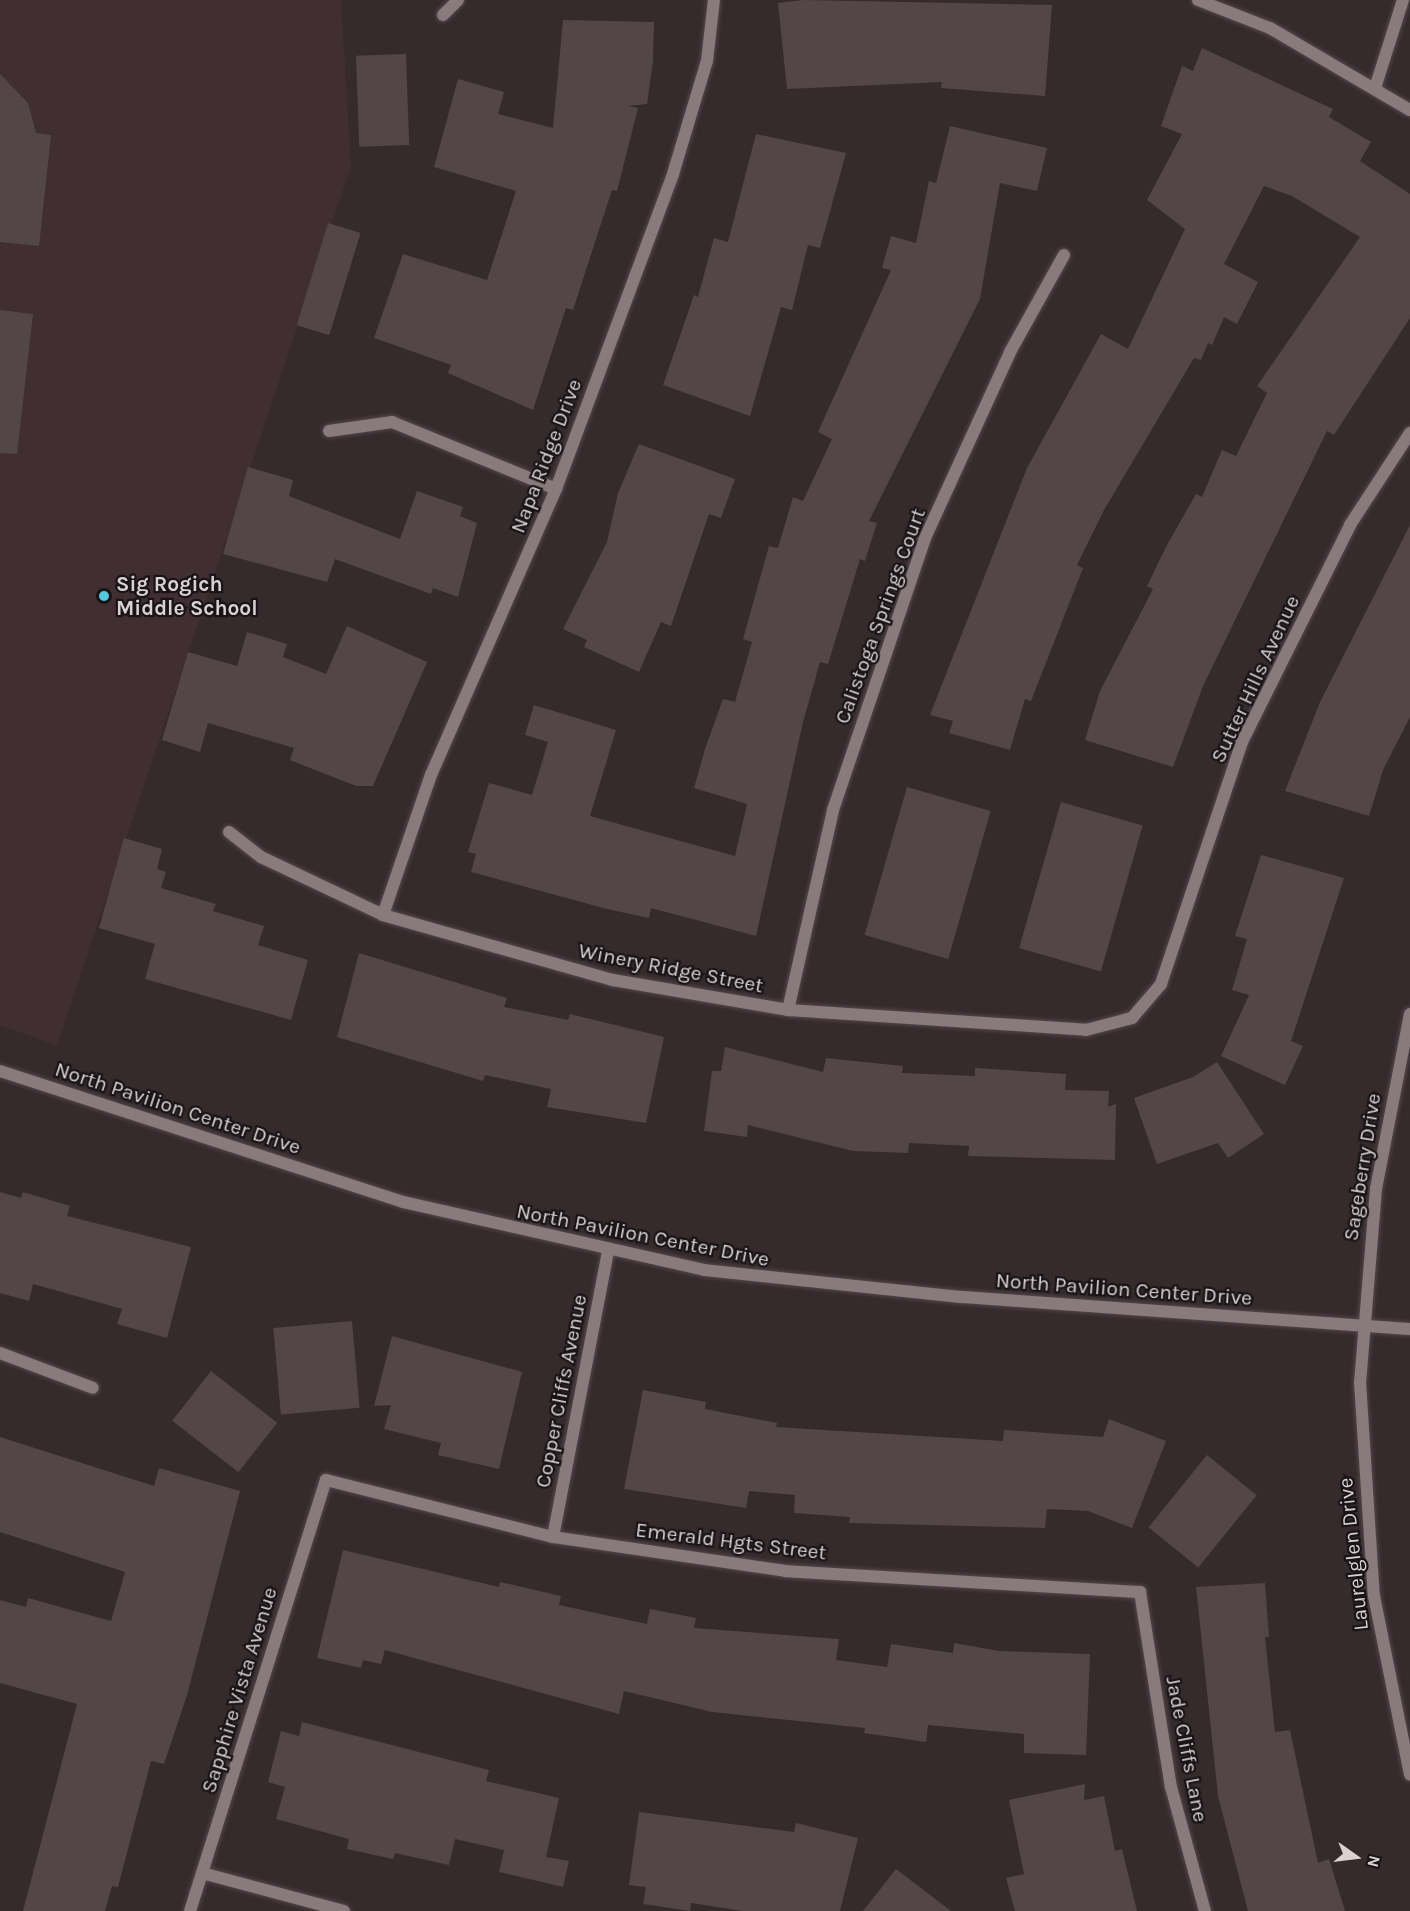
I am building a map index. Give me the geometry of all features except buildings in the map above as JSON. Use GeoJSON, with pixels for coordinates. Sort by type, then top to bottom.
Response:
{"type":"FeatureCollection","features":[{"type":"Feature","properties":{"kind":"street"},"geometry":{"type":"LineString","coordinates":[[443,15],[458,0]]}},
{"type":"Feature","properties":{"kind":"street","name":"Napa Ridge Drive"},"geometry":{"type":"LineString","coordinates":[[383,915],[431,775],[556,489],[676,163],[707,61],[714,0]]}},
{"type":"Feature","properties":{"kind":"street"},"geometry":{"type":"LineString","coordinates":[[1198,0],[1270,28],[1376,85],[1410,110]]}},
{"type":"Feature","properties":{"kind":"street"},"geometry":{"type":"LineString","coordinates":[[1376,85],[1403,0]]}},
{"type":"Feature","properties":{"kind":"street","name":"Calistoga Springs Court"},"geometry":{"type":"LineString","coordinates":[[788,1010],[833,810],[925,538],[1010,352],[1064,255]]}},
{"type":"Feature","properties":{"kind":"street"},"geometry":{"type":"LineString","coordinates":[[329,431],[392,422],[556,489]]}},
{"type":"Feature","properties":{"kind":"street","name":"Sutter Hills Avenue"},"geometry":{"type":"LineString","coordinates":[[1132,1018],[1161,984],[1242,742],[1350,525],[1410,433]]}},
{"type":"Feature","properties":{"kind":"street","name":"Winery Ridge Street"},"geometry":{"type":"LineString","coordinates":[[228,832],[261,857],[383,915],[613,980],[788,1010],[1086,1030],[1132,1018]]}},
{"type":"Feature","properties":{"kind":"street","name":"Sageberry Drive"},"geometry":{"type":"LineString","coordinates":[[1363,1327],[1376,1189],[1410,1014]]}},
{"type":"Feature","properties":{"kind":"street","name":"North Pavilion Center Drive"},"geometry":{"type":"LineString","coordinates":[[0,1071],[403,1202],[608,1252],[792,1281],[1410,1329]]}},
{"type":"Feature","properties":{"kind":"street","name":"Copper Cliffs Avenue"},"geometry":{"type":"LineString","coordinates":[[553,1537],[608,1252]]}},
{"type":"Feature","properties":{"kind":"street","name":"Laurelglen Drive"},"geometry":{"type":"LineString","coordinates":[[1363,1327],[1361,1437],[1374,1596],[1410,1774]]}},
{"type":"Feature","properties":{"kind":"street"},"geometry":{"type":"LineString","coordinates":[[0,1353],[93,1388]]}},
{"type":"Feature","properties":{"kind":"street","name":"Emerald Hgts Street"},"geometry":{"type":"LineString","coordinates":[[326,1480],[553,1537],[785,1571],[1140,1592]]}},
{"type":"Feature","properties":{"kind":"street","name":"Sapphire Vista Avenue"},"geometry":{"type":"LineString","coordinates":[[190,1911],[326,1480]]}},
{"type":"Feature","properties":{"kind":"street","name":"Jade Cliffs Lane"},"geometry":{"type":"LineString","coordinates":[[1140,1592],[1171,1787],[1204,1911]]}},
{"type":"Feature","properties":{"kind":"street"},"geometry":{"type":"LineString","coordinates":[[202,1873],[344,1911]]}},
{"type":"Feature","properties":{"kind":"shaded area","name":"Sig Rogich Middle School"},"geometry":{"type":"Polygon","coordinates":[[[0,0],[341,0],[351,166],[57,1046],[0,1025],[0,0]]]}},
{"type":"Feature","properties":{"kind":"place","name":"Sig Rogich Middle School"},"geometry":{"type":"Point","coordinates":[104,596]}}]}
